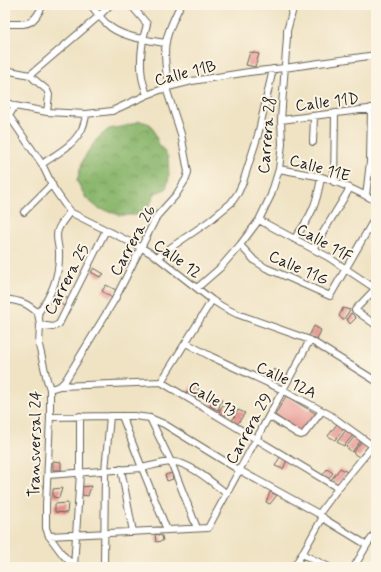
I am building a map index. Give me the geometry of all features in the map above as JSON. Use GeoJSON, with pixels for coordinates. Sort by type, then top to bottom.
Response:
{"type":"FeatureCollection","features":[{"type":"Feature","properties":{"kind":"street"},"geometry":{"type":"LineString","coordinates":[[5,24],[30,23],[38,15],[43,5]]}},
{"type":"Feature","properties":{"kind":"street"},"geometry":{"type":"LineString","coordinates":[[91,5],[107,26],[118,32],[142,40],[165,43]]}},
{"type":"Feature","properties":{"kind":"street"},"geometry":{"type":"LineString","coordinates":[[30,75],[110,5]]}},
{"type":"Feature","properties":{"kind":"street"},"geometry":{"type":"LineString","coordinates":[[131,5],[148,24],[142,40],[140,58],[142,77],[147,95]]}},
{"type":"Feature","properties":{"kind":"street","name":"Carrera 28"},"geometry":{"type":"LineString","coordinates":[[197,288],[220,268],[240,245],[259,220],[271,195],[279,169],[282,144],[281,120],[284,68],[288,31],[294,5]]}},
{"type":"Feature","properties":{"kind":"street","name":"Carrera 26"},"geometry":{"type":"LineString","coordinates":[[60,386],[65,381],[115,299],[157,216],[176,195],[186,179],[188,172],[181,134],[167,88],[165,43],[179,6]]}},
{"type":"Feature","properties":{"kind":"street","name":"Calle 11B"},"geometry":{"type":"LineString","coordinates":[[5,102],[16,106],[47,112],[86,114],[112,111],[147,95],[200,79],[376,56]]}},
{"type":"Feature","properties":{"kind":"street"},"geometry":{"type":"LineString","coordinates":[[157,257],[208,222],[231,203],[238,193],[243,182],[258,134],[273,69]]}},
{"type":"Feature","properties":{"kind":"street"},"geometry":{"type":"LineString","coordinates":[[5,70],[30,75],[47,90],[49,95],[47,112]]}},
{"type":"Feature","properties":{"kind":"street"},"geometry":{"type":"LineString","coordinates":[[5,122],[16,106]]}},
{"type":"Feature","properties":{"kind":"street"},"geometry":{"type":"LineString","coordinates":[[366,196],[374,108]]}},
{"type":"Feature","properties":{"kind":"street","name":"Calle 11D"},"geometry":{"type":"LineString","coordinates":[[281,120],[374,108]]}},
{"type":"Feature","properties":{"kind":"street"},"geometry":{"type":"LineString","coordinates":[[5,110],[42,164],[52,184],[70,212],[58,229],[59,253],[57,279],[46,303],[38,313],[30,306],[18,301],[5,299]]}},
{"type":"Feature","properties":{"kind":"street"},"geometry":{"type":"LineString","coordinates":[[334,182],[335,113]]}},
{"type":"Feature","properties":{"kind":"street"},"geometry":{"type":"LineString","coordinates":[[42,164],[68,148],[78,136],[86,120],[86,114]]}},
{"type":"Feature","properties":{"kind":"street"},"geometry":{"type":"LineString","coordinates":[[313,142],[314,116]]}},
{"type":"Feature","properties":{"kind":"street","name":"Calle 11E"},"geometry":{"type":"LineString","coordinates":[[279,169],[321,177],[350,188],[376,201]]}},
{"type":"Feature","properties":{"kind":"street"},"geometry":{"type":"LineString","coordinates":[[294,239],[313,210],[321,177]]}},
{"type":"Feature","properties":{"kind":"street"},"geometry":{"type":"LineString","coordinates":[[24,212],[52,184]]}},
{"type":"Feature","properties":{"kind":"street"},"geometry":{"type":"LineString","coordinates":[[313,249],[350,188]]}},
{"type":"Feature","properties":{"kind":"street","name":"Calle 12"},"geometry":{"type":"LineString","coordinates":[[70,212],[157,257],[223,307],[237,314],[310,340],[376,381]]}},
{"type":"Feature","properties":{"kind":"street"},"geometry":{"type":"LineString","coordinates":[[346,269],[376,216]]}},
{"type":"Feature","properties":{"kind":"street","name":"Calle 11F"},"geometry":{"type":"LineString","coordinates":[[259,220],[328,257],[376,289]]}},
{"type":"Feature","properties":{"kind":"street","name":"Carrera 25"},"geometry":{"type":"LineString","coordinates":[[40,325],[53,327],[59,324],[106,230]]}},
{"type":"Feature","properties":{"kind":"street","name":"Calle 11G"},"geometry":{"type":"LineString","coordinates":[[240,245],[255,261],[266,268],[330,296],[346,269]]}},
{"type":"Feature","properties":{"kind":"street"},"geometry":{"type":"LineString","coordinates":[[376,289],[355,310],[376,325]]}},
{"type":"Feature","properties":{"kind":"street"},"geometry":{"type":"LineString","coordinates":[[50,389],[60,386],[161,382],[212,300]]}},
{"type":"Feature","properties":{"kind":"street","name":"Transversal 24"},"geometry":{"type":"LineString","coordinates":[[38,313],[40,325],[40,345],[50,389],[46,528],[49,536],[74,567]]}},
{"type":"Feature","properties":{"kind":"street","name":"Carrera 29"},"geometry":{"type":"LineString","coordinates":[[197,528],[208,528],[310,340]]}},
{"type":"Feature","properties":{"kind":"street","name":"Calle 12A"},"geometry":{"type":"LineString","coordinates":[[186,343],[212,357],[283,390],[330,415],[375,444]]}},
{"type":"Feature","properties":{"kind":"street","name":"Calle 13"},"geometry":{"type":"LineString","coordinates":[[161,382],[338,488]]}},
{"type":"Feature","properties":{"kind":"street"},"geometry":{"type":"LineString","coordinates":[[269,416],[301,435],[304,434],[322,411]]}},
{"type":"Feature","properties":{"kind":"street"},"geometry":{"type":"LineString","coordinates":[[74,567],[80,473],[80,416]]}},
{"type":"Feature","properties":{"kind":"street"},"geometry":{"type":"LineString","coordinates":[[104,567],[105,471],[110,416]]}},
{"type":"Feature","properties":{"kind":"street"},"geometry":{"type":"LineString","coordinates":[[50,417],[122,416],[150,418],[164,424],[239,470],[321,516],[367,544]]}},
{"type":"Feature","properties":{"kind":"street"},"geometry":{"type":"LineString","coordinates":[[122,416],[167,530]]}},
{"type":"Feature","properties":{"kind":"street"},"geometry":{"type":"LineString","coordinates":[[49,536],[197,528],[171,462],[150,418]]}},
{"type":"Feature","properties":{"kind":"street"},"geometry":{"type":"LineString","coordinates":[[294,567],[321,516],[338,488],[375,444]]}},
{"type":"Feature","properties":{"kind":"street"},"geometry":{"type":"LineString","coordinates":[[48,475],[142,468],[174,462],[199,473],[227,494]]}},
{"type":"Feature","properties":{"kind":"street"},"geometry":{"type":"LineString","coordinates":[[121,469],[133,532]]}},
{"type":"Feature","properties":{"kind":"street"},"geometry":{"type":"LineString","coordinates":[[354,567],[367,544],[376,532]]}},
{"type":"Feature","properties":{"kind":"street"},"geometry":{"type":"LineString","coordinates":[[302,554],[329,567]]}},
{"type":"Feature","properties":{"kind":"green space"},"geometry":{"type":"Polygon","coordinates":[[[140,121],[150,124],[158,143],[168,157],[169,177],[166,189],[155,193],[149,207],[139,215],[119,215],[98,208],[86,198],[77,181],[82,163],[97,139],[109,129],[126,126],[140,121]]]}},
{"type":"Feature","properties":{"kind":"building"},"geometry":{"type":"Polygon","coordinates":[[[250,52],[259,54],[255,67],[246,65],[250,52]]]}},
{"type":"Feature","properties":{"kind":"building"},"geometry":{"type":"Polygon","coordinates":[[[94,268],[104,274],[100,277],[91,272],[94,268]]]}},
{"type":"Feature","properties":{"kind":"building"},"geometry":{"type":"Polygon","coordinates":[[[106,285],[116,290],[112,298],[102,291],[106,285]]]}},
{"type":"Feature","properties":{"kind":"building"},"geometry":{"type":"Polygon","coordinates":[[[57,293],[69,299],[64,306],[52,298],[57,293]]]}},
{"type":"Feature","properties":{"kind":"building"},"geometry":{"type":"Polygon","coordinates":[[[343,308],[350,310],[343,320],[339,316],[343,308]]]}},
{"type":"Feature","properties":{"kind":"building"},"geometry":{"type":"Polygon","coordinates":[[[351,313],[356,318],[350,324],[347,319],[351,313]]]}},
{"type":"Feature","properties":{"kind":"building"},"geometry":{"type":"Polygon","coordinates":[[[314,326],[321,330],[317,340],[309,336],[314,326]]]}},
{"type":"Feature","properties":{"kind":"building"},"geometry":{"type":"Polygon","coordinates":[[[274,369],[281,372],[277,382],[269,378],[274,369]]]}},
{"type":"Feature","properties":{"kind":"building"},"geometry":{"type":"Polygon","coordinates":[[[192,385],[199,388],[195,398],[186,394],[192,385]]]}},
{"type":"Feature","properties":{"kind":"building"},"geometry":{"type":"Polygon","coordinates":[[[286,396],[318,415],[302,434],[275,415],[286,396]]]}},
{"type":"Feature","properties":{"kind":"building"},"geometry":{"type":"Polygon","coordinates":[[[215,397],[222,400],[218,410],[210,406],[215,397]]]}},
{"type":"Feature","properties":{"kind":"building"},"geometry":{"type":"Polygon","coordinates":[[[223,405],[229,408],[225,418],[217,414],[223,405]]]}},
{"type":"Feature","properties":{"kind":"building"},"geometry":{"type":"Polygon","coordinates":[[[238,410],[245,413],[236,426],[231,423],[238,410]]]}},
{"type":"Feature","properties":{"kind":"building"},"geometry":{"type":"Polygon","coordinates":[[[337,424],[345,427],[335,440],[328,436],[337,424]]]}},
{"type":"Feature","properties":{"kind":"building"},"geometry":{"type":"Polygon","coordinates":[[[346,430],[354,434],[344,446],[337,442],[346,430]]]}},
{"type":"Feature","properties":{"kind":"building"},"geometry":{"type":"Polygon","coordinates":[[[355,436],[362,439],[352,452],[346,447],[355,436]]]}},
{"type":"Feature","properties":{"kind":"building"},"geometry":{"type":"Polygon","coordinates":[[[362,441],[369,445],[359,457],[353,453],[362,441]]]}},
{"type":"Feature","properties":{"kind":"building"},"geometry":{"type":"Polygon","coordinates":[[[280,457],[287,460],[283,469],[275,466],[280,457]]]}},
{"type":"Feature","properties":{"kind":"building"},"geometry":{"type":"Polygon","coordinates":[[[53,461],[61,462],[61,470],[53,470],[53,461]]]}},
{"type":"Feature","properties":{"kind":"building"},"geometry":{"type":"Polygon","coordinates":[[[340,468],[347,472],[337,484],[331,480],[340,468]]]}},
{"type":"Feature","properties":{"kind":"building"},"geometry":{"type":"Polygon","coordinates":[[[327,469],[333,473],[327,480],[322,476],[327,469]]]}},
{"type":"Feature","properties":{"kind":"building"},"geometry":{"type":"Polygon","coordinates":[[[172,473],[173,479],[167,481],[165,475],[172,473]]]}},
{"type":"Feature","properties":{"kind":"building"},"geometry":{"type":"Polygon","coordinates":[[[91,486],[88,496],[82,495],[81,487],[91,486]]]}},
{"type":"Feature","properties":{"kind":"building"},"geometry":{"type":"Polygon","coordinates":[[[62,488],[59,498],[53,497],[53,489],[62,488]]]}},
{"type":"Feature","properties":{"kind":"building"},"geometry":{"type":"Polygon","coordinates":[[[270,492],[277,495],[270,504],[266,502],[270,492]]]}},
{"type":"Feature","properties":{"kind":"building"},"geometry":{"type":"Polygon","coordinates":[[[68,503],[67,513],[55,512],[55,504],[68,503]]]}},
{"type":"Feature","properties":{"kind":"building"},"geometry":{"type":"Polygon","coordinates":[[[155,534],[162,536],[163,541],[156,542],[155,534]]]}}]}
